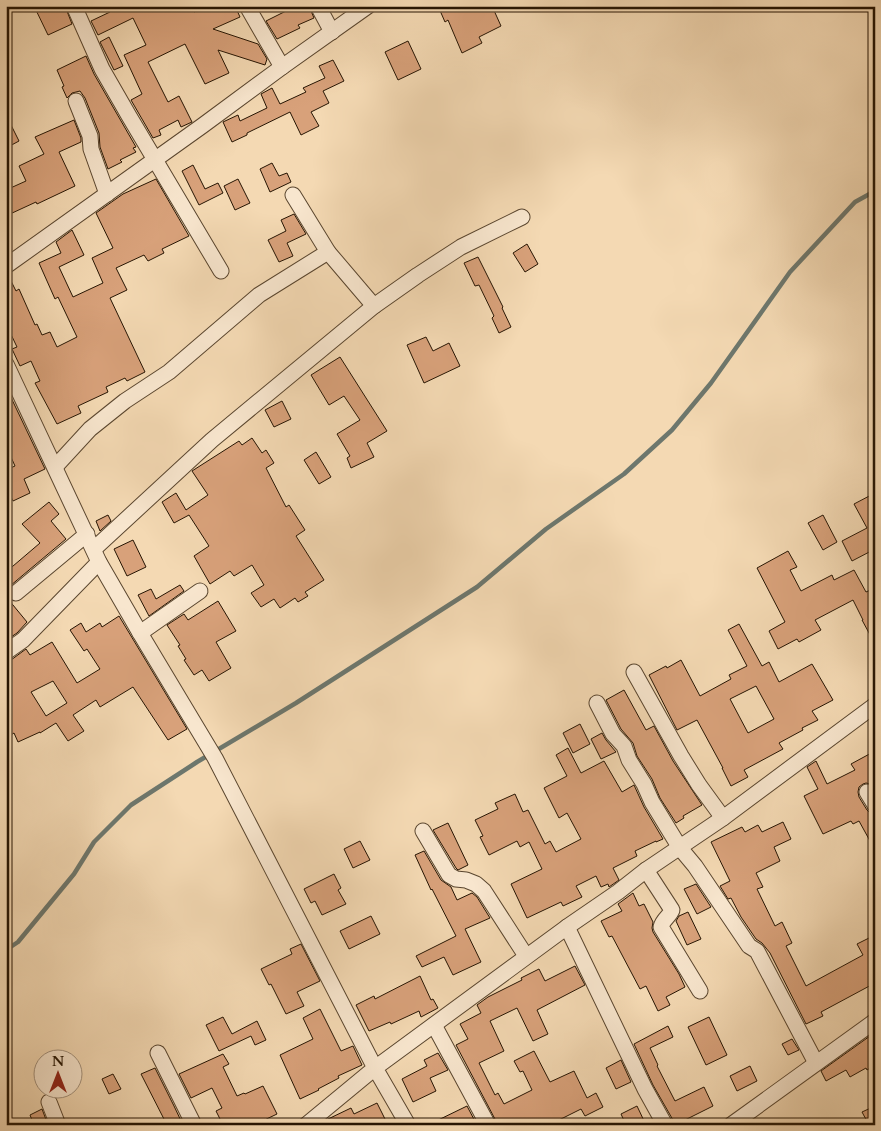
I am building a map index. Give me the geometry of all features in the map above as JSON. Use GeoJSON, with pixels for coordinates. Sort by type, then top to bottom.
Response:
{"type":"FeatureCollection","features":[{"type":"Feature","properties":{"kind":"street"},"geometry":{"type":"LineString","coordinates":[[74,6],[102,69],[221,271]]}},
{"type":"Feature","properties":{"kind":"street"},"geometry":{"type":"LineString","coordinates":[[247,6],[282,67]]}},
{"type":"Feature","properties":{"kind":"street"},"geometry":{"type":"LineString","coordinates":[[318,6],[332,32]]}},
{"type":"Feature","properties":{"kind":"street"},"geometry":{"type":"LineString","coordinates":[[6,266],[368,6]]}},
{"type":"Feature","properties":{"kind":"street"},"geometry":{"type":"LineString","coordinates":[[76,100],[90,136],[91,149],[107,194]]}},
{"type":"Feature","properties":{"kind":"street"},"geometry":{"type":"LineString","coordinates":[[292,195],[328,252],[374,306]]}},
{"type":"Feature","properties":{"kind":"street"},"geometry":{"type":"LineString","coordinates":[[6,652],[23,640],[97,555],[212,440],[374,306],[461,247],[522,217]]}},
{"type":"Feature","properties":{"kind":"street"},"geometry":{"type":"LineString","coordinates":[[55,467],[90,429],[125,401],[168,372],[259,295],[328,252]]}},
{"type":"Feature","properties":{"kind":"street"},"geometry":{"type":"LineString","coordinates":[[6,364],[97,555],[140,633],[215,758],[375,1068],[408,1125]]}},
{"type":"Feature","properties":{"kind":"street"},"geometry":{"type":"LineString","coordinates":[[16,593],[87,534]]}},
{"type":"Feature","properties":{"kind":"street"},"geometry":{"type":"LineString","coordinates":[[140,633],[200,591]]}},
{"type":"Feature","properties":{"kind":"street"},"geometry":{"type":"LineString","coordinates":[[634,672],[681,756],[723,818]]}},
{"type":"Feature","properties":{"kind":"street"},"geometry":{"type":"LineString","coordinates":[[597,703],[614,734],[624,746],[629,760],[644,784],[652,802],[680,848],[748,946],[757,951],[816,1063]]}},
{"type":"Feature","properties":{"kind":"street"},"geometry":{"type":"LineString","coordinates":[[306,1125],[375,1068],[526,956],[618,892],[646,870],[723,818],[875,705]]}},
{"type":"Feature","properties":{"kind":"street"},"geometry":{"type":"LineString","coordinates":[[867,792],[875,805]]}},
{"type":"Feature","properties":{"kind":"street"},"geometry":{"type":"LineString","coordinates":[[423,831],[449,875],[456,879],[476,884],[484,891],[526,956]]}},
{"type":"Feature","properties":{"kind":"street"},"geometry":{"type":"LineString","coordinates":[[646,870],[672,910],[663,920],[662,926],[700,991]]}},
{"type":"Feature","properties":{"kind":"street"},"geometry":{"type":"LineString","coordinates":[[567,927],[645,1090],[665,1125]]}},
{"type":"Feature","properties":{"kind":"street"},"geometry":{"type":"LineString","coordinates":[[731,1125],[875,1021]]}},
{"type":"Feature","properties":{"kind":"street"},"geometry":{"type":"LineString","coordinates":[[434,1025],[488,1125]]}},
{"type":"Feature","properties":{"kind":"street"},"geometry":{"type":"LineString","coordinates":[[158,1053],[194,1125]]}},
{"type":"Feature","properties":{"kind":"street"},"geometry":{"type":"LineString","coordinates":[[49,1102],[58,1125]]}},
{"type":"Feature","properties":{"kind":"building"},"geometry":{"type":"Polygon","coordinates":[[[34,6],[65,6],[72,24],[48,35],[34,6]]]}},
{"type":"Feature","properties":{"kind":"building"},"geometry":{"type":"Polygon","coordinates":[[[107,6],[191,6],[194,12],[207,6],[235,6],[240,17],[213,29],[258,44],[267,59],[265,65],[218,50],[229,73],[205,84],[185,44],[148,62],[168,102],[179,96],[192,122],[181,127],[178,120],[159,130],[161,135],[153,138],[131,100],[142,94],[124,55],[146,45],[133,18],[98,35],[91,21],[110,12],[107,6]]]}},
{"type":"Feature","properties":{"kind":"building"},"geometry":{"type":"Polygon","coordinates":[[[296,6],[309,6],[314,18],[298,25],[300,28],[277,39],[266,21],[296,6]]]}},
{"type":"Feature","properties":{"kind":"building"},"geometry":{"type":"Polygon","coordinates":[[[438,6],[492,6],[501,26],[479,37],[482,43],[462,53],[448,20],[445,22],[438,6]]]}},
{"type":"Feature","properties":{"kind":"building"},"geometry":{"type":"Polygon","coordinates":[[[109,37],[123,66],[114,70],[100,42],[109,37]]]}},
{"type":"Feature","properties":{"kind":"building"},"geometry":{"type":"Polygon","coordinates":[[[408,41],[421,69],[398,80],[385,52],[408,41]]]}},
{"type":"Feature","properties":{"kind":"building"},"geometry":{"type":"Polygon","coordinates":[[[86,56],[94,74],[136,147],[133,148],[136,152],[108,169],[100,147],[99,133],[85,98],[80,91],[72,93],[67,98],[57,70],[86,56]]]}},
{"type":"Feature","properties":{"kind":"building"},"geometry":{"type":"Polygon","coordinates":[[[333,60],[344,81],[323,91],[329,103],[311,112],[319,126],[301,135],[290,112],[232,142],[223,122],[238,115],[240,121],[267,108],[261,94],[272,88],[280,104],[306,92],[303,88],[325,78],[319,66],[333,60]]]}},
{"type":"Feature","properties":{"kind":"building"},"geometry":{"type":"Polygon","coordinates":[[[6,115],[19,141],[6,148],[6,115]]]}},
{"type":"Feature","properties":{"kind":"building"},"geometry":{"type":"Polygon","coordinates":[[[74,120],[81,142],[59,152],[75,186],[10,214],[6,207],[6,190],[26,181],[19,166],[44,154],[35,137],[74,120]]]}},
{"type":"Feature","properties":{"kind":"building"},"geometry":{"type":"Polygon","coordinates":[[[272,163],[279,176],[287,173],[291,182],[270,192],[260,169],[272,163]]]}},
{"type":"Feature","properties":{"kind":"building"},"geometry":{"type":"Polygon","coordinates":[[[193,165],[205,189],[218,183],[223,193],[199,205],[182,171],[193,165]]]}},
{"type":"Feature","properties":{"kind":"building"},"geometry":{"type":"Polygon","coordinates":[[[156,179],[189,236],[162,249],[164,253],[148,261],[144,255],[116,268],[127,290],[110,298],[145,372],[127,381],[125,378],[106,387],[108,392],[78,406],[81,413],[57,424],[35,383],[40,381],[31,361],[20,366],[12,349],[17,347],[6,324],[6,275],[8,275],[16,291],[19,289],[35,325],[37,324],[42,335],[50,332],[57,347],[77,337],[58,297],[55,299],[39,263],[61,253],[56,242],[72,230],[84,255],[59,267],[73,297],[103,283],[92,258],[113,248],[96,213],[123,194],[156,179]]]}},
{"type":"Feature","properties":{"kind":"building"},"geometry":{"type":"Polygon","coordinates":[[[238,179],[250,203],[235,210],[224,186],[238,179]]]}},
{"type":"Feature","properties":{"kind":"building"},"geometry":{"type":"Polygon","coordinates":[[[294,214],[306,234],[287,243],[293,256],[279,262],[268,240],[286,231],[281,220],[294,214]]]}},
{"type":"Feature","properties":{"kind":"building"},"geometry":{"type":"Polygon","coordinates":[[[527,244],[538,264],[525,272],[513,253],[527,244]]]}},
{"type":"Feature","properties":{"kind":"building"},"geometry":{"type":"Polygon","coordinates":[[[478,257],[511,327],[499,333],[492,318],[494,316],[479,285],[475,286],[464,263],[478,257]]]}},
{"type":"Feature","properties":{"kind":"building"},"geometry":{"type":"Polygon","coordinates":[[[426,337],[433,351],[449,343],[460,366],[424,383],[407,345],[426,337]]]}},
{"type":"Feature","properties":{"kind":"building"},"geometry":{"type":"Polygon","coordinates":[[[340,357],[387,431],[367,443],[374,457],[351,468],[347,458],[350,456],[337,434],[360,420],[344,396],[329,405],[311,375],[340,357]]]}},
{"type":"Feature","properties":{"kind":"building"},"geometry":{"type":"Polygon","coordinates":[[[6,387],[45,469],[24,479],[30,493],[13,501],[6,487],[6,470],[15,466],[6,446],[6,387]]]}},
{"type":"Feature","properties":{"kind":"building"},"geometry":{"type":"Polygon","coordinates":[[[282,401],[291,419],[274,427],[265,410],[282,401]]]}},
{"type":"Feature","properties":{"kind":"building"},"geometry":{"type":"Polygon","coordinates":[[[252,438],[262,453],[266,450],[274,463],[266,468],[286,507],[289,505],[305,530],[296,536],[324,580],[305,592],[308,596],[298,602],[295,598],[280,608],[274,599],[261,607],[251,593],[264,585],[252,565],[234,576],[230,571],[210,584],[194,556],[209,546],[189,515],[174,523],[162,502],[176,493],[186,510],[208,495],[192,471],[239,441],[242,445],[252,438]]]}},
{"type":"Feature","properties":{"kind":"building"},"geometry":{"type":"Polygon","coordinates":[[[316,452],[331,477],[319,484],[304,460],[316,452]]]}},
{"type":"Feature","properties":{"kind":"building"},"geometry":{"type":"Polygon","coordinates":[[[875,493],[875,549],[852,561],[842,541],[867,528],[854,504],[875,493]]]}},
{"type":"Feature","properties":{"kind":"building"},"geometry":{"type":"Polygon","coordinates":[[[49,502],[59,514],[51,521],[66,539],[7,589],[8,599],[27,622],[11,637],[6,632],[6,572],[40,543],[22,524],[49,502]]]}},
{"type":"Feature","properties":{"kind":"building"},"geometry":{"type":"Polygon","coordinates":[[[108,515],[111,521],[100,531],[96,521],[108,515]]]}},
{"type":"Feature","properties":{"kind":"building"},"geometry":{"type":"Polygon","coordinates":[[[823,515],[837,542],[823,550],[808,523],[823,515]]]}},
{"type":"Feature","properties":{"kind":"building"},"geometry":{"type":"Polygon","coordinates":[[[133,540],[146,567],[127,576],[114,549],[133,540]]]}},
{"type":"Feature","properties":{"kind":"building"},"geometry":{"type":"Polygon","coordinates":[[[788,551],[797,567],[790,570],[801,591],[832,575],[834,580],[854,570],[866,592],[875,588],[875,644],[853,600],[815,620],[821,630],[799,642],[797,639],[778,649],[769,631],[785,622],[757,568],[788,551]]]}},
{"type":"Feature","properties":{"kind":"building"},"geometry":{"type":"Polygon","coordinates":[[[180,585],[184,591],[149,616],[138,595],[151,589],[156,599],[180,585]]]}},
{"type":"Feature","properties":{"kind":"building"},"geometry":{"type":"Polygon","coordinates":[[[218,601],[236,631],[216,642],[231,668],[209,681],[202,670],[194,675],[184,660],[186,659],[178,646],[180,645],[167,625],[184,614],[188,620],[218,601]]]}},
{"type":"Feature","properties":{"kind":"building"},"geometry":{"type":"Polygon","coordinates":[[[119,616],[187,729],[168,740],[133,687],[100,707],[96,700],[73,715],[84,731],[68,741],[56,723],[40,733],[18,742],[14,733],[6,738],[6,661],[11,660],[26,649],[30,655],[52,642],[77,683],[100,669],[87,649],[84,651],[70,630],[81,623],[86,632],[100,623],[102,627],[119,616]],[[53,681],[31,692],[46,716],[67,703],[53,681]]]}},
{"type":"Feature","properties":{"kind":"building"},"geometry":{"type":"Polygon","coordinates":[[[739,624],[762,666],[769,662],[779,682],[812,664],[833,700],[812,711],[818,720],[779,743],[783,749],[744,770],[748,777],[731,786],[697,720],[677,730],[649,675],[681,660],[700,696],[731,679],[729,675],[747,666],[728,630],[739,624]],[[756,686],[730,699],[748,733],[774,719],[756,686]]]}},
{"type":"Feature","properties":{"kind":"building"},"geometry":{"type":"Polygon","coordinates":[[[624,690],[646,730],[654,726],[673,761],[702,805],[683,816],[684,818],[676,823],[637,756],[633,743],[621,729],[606,700],[624,690]]]}},
{"type":"Feature","properties":{"kind":"building"},"geometry":{"type":"Polygon","coordinates":[[[580,724],[590,744],[573,753],[563,733],[580,724]]]}},
{"type":"Feature","properties":{"kind":"building"},"geometry":{"type":"Polygon","coordinates":[[[602,733],[616,752],[601,759],[591,739],[602,733]]]}},
{"type":"Feature","properties":{"kind":"building"},"geometry":{"type":"Polygon","coordinates":[[[568,748],[581,773],[604,761],[622,792],[634,785],[644,807],[663,839],[635,851],[637,856],[613,868],[619,880],[609,887],[608,884],[601,887],[596,876],[576,886],[582,897],[563,906],[561,902],[527,918],[511,884],[542,869],[529,842],[520,847],[517,841],[489,855],[480,837],[483,836],[475,820],[498,809],[495,803],[515,794],[523,812],[528,810],[545,844],[550,841],[556,852],[581,839],[567,813],[559,818],[544,788],[567,776],[556,755],[568,748]]]}},
{"type":"Feature","properties":{"kind":"building"},"geometry":{"type":"Polygon","coordinates":[[[875,751],[875,787],[866,783],[859,787],[858,792],[867,810],[875,814],[875,850],[859,821],[853,824],[851,821],[823,834],[804,796],[818,789],[807,767],[816,761],[827,784],[855,770],[851,764],[875,751]]]}},
{"type":"Feature","properties":{"kind":"building"},"geometry":{"type":"Polygon","coordinates":[[[783,822],[791,839],[774,847],[780,861],[756,873],[763,887],[757,889],[775,926],[782,922],[792,943],[786,946],[806,986],[863,955],[857,944],[875,935],[875,983],[821,1012],[823,1016],[806,1024],[770,953],[756,939],[731,898],[728,899],[720,886],[730,881],[711,842],[742,827],[745,832],[758,825],[762,832],[783,822]]]}},
{"type":"Feature","properties":{"kind":"building"},"geometry":{"type":"Polygon","coordinates":[[[448,823],[468,865],[458,870],[433,830],[448,823]]]}},
{"type":"Feature","properties":{"kind":"building"},"geometry":{"type":"Polygon","coordinates":[[[360,841],[370,860],[353,868],[344,849],[360,841]]]}},
{"type":"Feature","properties":{"kind":"building"},"geometry":{"type":"Polygon","coordinates":[[[424,851],[441,880],[451,887],[457,900],[472,893],[477,897],[490,918],[465,929],[481,962],[453,975],[444,957],[422,967],[416,956],[456,936],[431,890],[415,855],[424,851]]]}},
{"type":"Feature","properties":{"kind":"building"},"geometry":{"type":"Polygon","coordinates":[[[334,874],[341,888],[338,890],[346,904],[322,915],[315,901],[311,903],[304,889],[334,874]]]}},
{"type":"Feature","properties":{"kind":"building"},"geometry":{"type":"Polygon","coordinates":[[[696,884],[711,907],[697,914],[684,889],[696,884]]]}},
{"type":"Feature","properties":{"kind":"building"},"geometry":{"type":"Polygon","coordinates":[[[633,893],[639,906],[644,904],[653,922],[653,932],[685,987],[666,997],[670,1005],[658,1011],[646,986],[640,989],[612,936],[609,937],[601,921],[622,911],[618,904],[633,893]]]}},
{"type":"Feature","properties":{"kind":"building"},"geometry":{"type":"Polygon","coordinates":[[[688,912],[701,939],[687,945],[676,921],[679,916],[688,912]]]}},
{"type":"Feature","properties":{"kind":"building"},"geometry":{"type":"Polygon","coordinates":[[[371,916],[380,934],[349,949],[340,931],[371,916]]]}},
{"type":"Feature","properties":{"kind":"building"},"geometry":{"type":"Polygon","coordinates":[[[301,944],[320,981],[297,992],[304,1006],[286,1014],[261,969],[292,954],[290,949],[301,944]]]}},
{"type":"Feature","properties":{"kind":"building"},"geometry":{"type":"Polygon","coordinates":[[[575,966],[585,985],[537,1010],[548,1034],[533,1041],[517,1008],[490,1021],[504,1051],[479,1063],[495,1095],[498,1093],[504,1104],[532,1090],[523,1071],[520,1072],[514,1061],[534,1051],[550,1082],[574,1071],[587,1098],[596,1093],[603,1107],[585,1116],[581,1109],[549,1125],[497,1125],[456,1045],[468,1039],[460,1024],[481,1013],[477,1005],[488,997],[522,980],[521,978],[539,969],[545,981],[575,966]]]}},
{"type":"Feature","properties":{"kind":"building"},"geometry":{"type":"Polygon","coordinates":[[[420,976],[431,1000],[433,999],[438,1008],[421,1017],[419,1011],[391,1024],[390,1022],[369,1031],[356,1005],[374,996],[375,999],[420,976]]]}},
{"type":"Feature","properties":{"kind":"building"},"geometry":{"type":"Polygon","coordinates":[[[320,1009],[341,1051],[353,1046],[362,1065],[338,1076],[339,1078],[300,1099],[280,1055],[313,1039],[303,1018],[320,1009]]]}},
{"type":"Feature","properties":{"kind":"building"},"geometry":{"type":"Polygon","coordinates":[[[223,1017],[232,1034],[257,1021],[266,1040],[255,1045],[251,1036],[219,1051],[206,1025],[223,1017]]]}},
{"type":"Feature","properties":{"kind":"building"},"geometry":{"type":"Polygon","coordinates":[[[709,1017],[727,1055],[706,1065],[688,1027],[709,1017]]]}},
{"type":"Feature","properties":{"kind":"building"},"geometry":{"type":"Polygon","coordinates":[[[668,1026],[673,1037],[650,1048],[675,1101],[704,1087],[713,1106],[683,1121],[685,1125],[674,1125],[634,1044],[668,1026]]]}},
{"type":"Feature","properties":{"kind":"building"},"geometry":{"type":"Polygon","coordinates":[[[870,1036],[875,1046],[875,1065],[850,1077],[846,1070],[826,1081],[821,1071],[870,1036]]]}},
{"type":"Feature","properties":{"kind":"building"},"geometry":{"type":"Polygon","coordinates":[[[792,1039],[799,1050],[788,1055],[782,1044],[792,1039]]]}},
{"type":"Feature","properties":{"kind":"building"},"geometry":{"type":"Polygon","coordinates":[[[438,1053],[448,1070],[430,1078],[436,1091],[413,1102],[402,1079],[427,1066],[424,1060],[438,1053]]]}},
{"type":"Feature","properties":{"kind":"building"},"geometry":{"type":"Polygon","coordinates":[[[223,1054],[229,1064],[223,1067],[237,1096],[263,1086],[277,1114],[254,1125],[223,1125],[216,1111],[222,1108],[212,1088],[191,1098],[179,1074],[223,1054]]]}},
{"type":"Feature","properties":{"kind":"building"},"geometry":{"type":"Polygon","coordinates":[[[621,1060],[631,1082],[616,1089],[606,1068],[621,1060]]]}},
{"type":"Feature","properties":{"kind":"building"},"geometry":{"type":"Polygon","coordinates":[[[750,1066],[757,1081],[737,1091],[730,1076],[750,1066]]]}},
{"type":"Feature","properties":{"kind":"building"},"geometry":{"type":"Polygon","coordinates":[[[155,1068],[183,1125],[167,1125],[141,1074],[155,1068]]]}},
{"type":"Feature","properties":{"kind":"building"},"geometry":{"type":"Polygon","coordinates":[[[113,1074],[121,1089],[109,1094],[102,1079],[113,1074]]]}},
{"type":"Feature","properties":{"kind":"building"},"geometry":{"type":"Polygon","coordinates":[[[377,1103],[388,1125],[321,1125],[326,1120],[351,1108],[354,1114],[377,1103]]]}},
{"type":"Feature","properties":{"kind":"building"},"geometry":{"type":"Polygon","coordinates":[[[467,1106],[477,1125],[428,1125],[467,1106]]]}},
{"type":"Feature","properties":{"kind":"building"},"geometry":{"type":"Polygon","coordinates":[[[637,1106],[646,1125],[626,1125],[621,1114],[637,1106]]]}},
{"type":"Feature","properties":{"kind":"building"},"geometry":{"type":"Polygon","coordinates":[[[875,1106],[875,1125],[869,1125],[862,1112],[875,1106]]]}},
{"type":"Feature","properties":{"kind":"building"},"geometry":{"type":"Polygon","coordinates":[[[42,1109],[48,1125],[34,1125],[30,1115],[42,1109]]]}},
{"type":"Feature","properties":{"kind":"waterway"},"geometry":{"type":"LineString","coordinates":[[6,950],[18,942],[74,874],[94,842],[131,805],[197,762],[296,703],[477,587],[546,529],[624,474],[672,430],[711,383],[790,272],[855,202],[875,191]]}}]}
